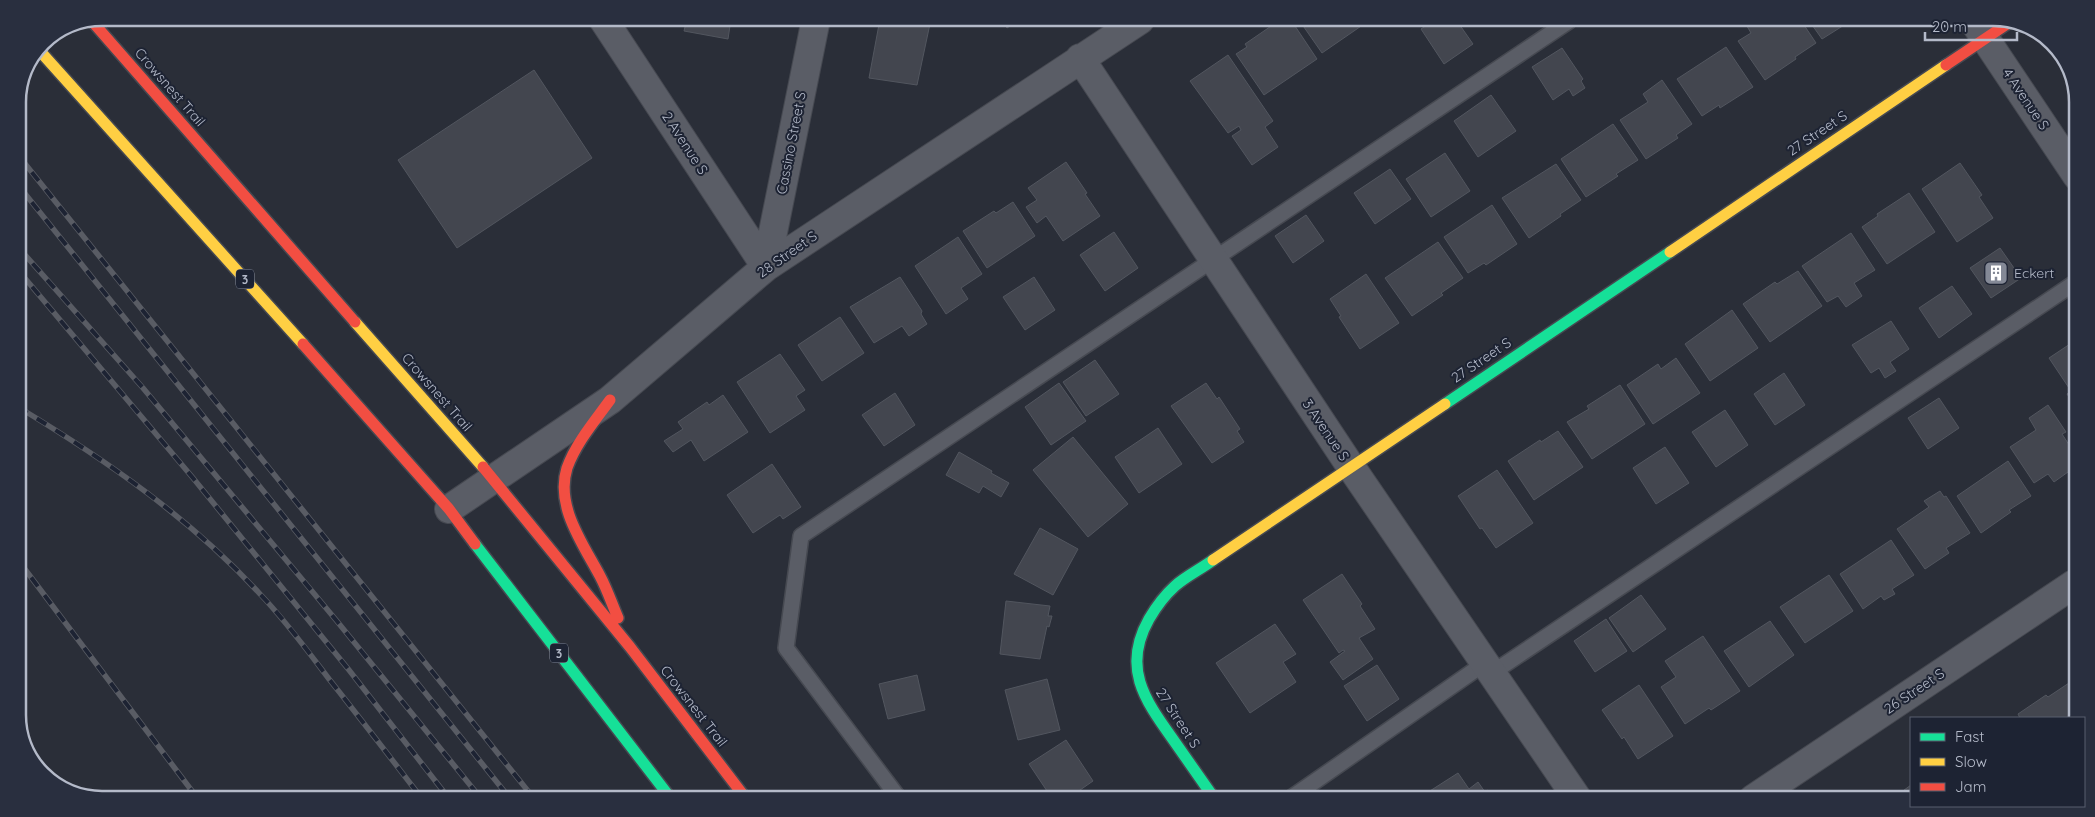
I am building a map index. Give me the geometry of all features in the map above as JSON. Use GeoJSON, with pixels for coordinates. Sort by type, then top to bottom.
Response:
{"type":"FeatureCollection","features":[{"type":"Feature","properties":{"kind":"main road","name":"27 Street S"},"geometry":{"type":"LineString","coordinates":[[1209,791],[1149,706],[1139,678],[1137,661],[1142,629],[1162,599],[1175,586],[1351,467],[1980,30],[1994,26]]}},
{"type":"Feature","properties":{"kind":"main road","name":"Crowsnest Trail"},"geometry":{"type":"LineString","coordinates":[[97,27],[493,479],[630,647],[740,791]]}},
{"type":"Feature","properties":{"kind":"main road","name":"3"},"geometry":{"type":"LineString","coordinates":[[44,55],[277,314],[449,509],[666,791]]}},
{"type":"Feature","properties":{"kind":"main road"},"geometry":{"type":"LineString","coordinates":[[610,400],[573,455],[565,482],[565,501],[570,521],[597,570],[630,647]]}},
{"type":"Feature","properties":{"kind":"street","name":"2 Avenue S"},"geometry":{"type":"LineString","coordinates":[[608,26],[766,267]]}},
{"type":"Feature","properties":{"kind":"street","name":"Cassino Street S"},"geometry":{"type":"LineString","coordinates":[[766,267],[815,26]]}},
{"type":"Feature","properties":{"kind":"street","name":"28 Street S"},"geometry":{"type":"LineString","coordinates":[[449,509],[610,400],[766,267],[1131,26]]}},
{"type":"Feature","properties":{"kind":"street","name":"4 Avenue S"},"geometry":{"type":"LineString","coordinates":[[1980,30],[2069,164]]}},
{"type":"Feature","properties":{"kind":"street","name":"3 Avenue S"},"geometry":{"type":"LineString","coordinates":[[1080,58],[1351,467],[1572,791]]}},
{"type":"Feature","properties":{"kind":"street","name":"26 Street S"},"geometry":{"type":"LineString","coordinates":[[1765,791],[2069,587]]}},
{"type":"Feature","properties":{"kind":"lane"},"geometry":{"type":"LineString","coordinates":[[893,791],[786,648],[800,536],[1562,26]]}},
{"type":"Feature","properties":{"kind":"lane"},"geometry":{"type":"LineString","coordinates":[[1302,791],[2069,287]]}},
{"type":"Feature","properties":{"kind":"building"},"geometry":{"type":"Polygon","coordinates":[[[685,26],[730,26],[728,39],[684,31],[685,26]]]}},
{"type":"Feature","properties":{"kind":"building"},"geometry":{"type":"Polygon","coordinates":[[[879,26],[930,26],[917,85],[869,78],[879,26]]]}},
{"type":"Feature","properties":{"kind":"building"},"geometry":{"type":"Polygon","coordinates":[[[1271,26],[1295,26],[1317,59],[1264,95],[1236,54],[1247,47],[1245,44],[1271,26]]]}},
{"type":"Feature","properties":{"kind":"building"},"geometry":{"type":"Polygon","coordinates":[[[1303,26],[1361,26],[1322,53],[1303,26]]]}},
{"type":"Feature","properties":{"kind":"building"},"geometry":{"type":"Polygon","coordinates":[[[1426,26],[1460,26],[1473,44],[1444,64],[1421,29],[1426,26]]]}},
{"type":"Feature","properties":{"kind":"building"},"geometry":{"type":"Polygon","coordinates":[[[1747,26],[1805,26],[1816,43],[1765,80],[1738,41],[1751,33],[1747,26]]]}},
{"type":"Feature","properties":{"kind":"building"},"geometry":{"type":"Polygon","coordinates":[[[1813,26],[1843,26],[1822,39],[1813,26]]]}},
{"type":"Feature","properties":{"kind":"building"},"geometry":{"type":"Polygon","coordinates":[[[1726,47],[1753,87],[1720,108],[1719,105],[1702,116],[1677,79],[1726,47]]]}},
{"type":"Feature","properties":{"kind":"building"},"geometry":{"type":"Polygon","coordinates":[[[1562,48],[1583,79],[1581,81],[1585,88],[1573,96],[1569,89],[1553,100],[1532,67],[1562,48]]]}},
{"type":"Feature","properties":{"kind":"building"},"geometry":{"type":"Polygon","coordinates":[[[1228,55],[1273,121],[1265,127],[1278,147],[1252,165],[1232,136],[1241,130],[1239,126],[1228,133],[1190,81],[1228,55]]]}},
{"type":"Feature","properties":{"kind":"building"},"geometry":{"type":"Polygon","coordinates":[[[534,70],[592,158],[457,248],[398,160],[534,70]]]}},
{"type":"Feature","properties":{"kind":"building"},"geometry":{"type":"Polygon","coordinates":[[[1662,80],[1692,124],[1676,135],[1678,138],[1646,159],[1620,120],[1648,102],[1643,94],[1662,80]]]}},
{"type":"Feature","properties":{"kind":"building"},"geometry":{"type":"Polygon","coordinates":[[[1491,95],[1516,131],[1478,157],[1454,121],[1491,95]]]}},
{"type":"Feature","properties":{"kind":"building"},"geometry":{"type":"Polygon","coordinates":[[[1613,124],[1638,160],[1586,197],[1561,159],[1613,124]]]}},
{"type":"Feature","properties":{"kind":"building"},"geometry":{"type":"Polygon","coordinates":[[[1445,153],[1470,191],[1431,217],[1406,179],[1445,153]]]}},
{"type":"Feature","properties":{"kind":"building"},"geometry":{"type":"Polygon","coordinates":[[[1066,162],[1100,216],[1063,241],[1046,216],[1037,223],[1026,207],[1037,200],[1028,188],[1066,162]]]}},
{"type":"Feature","properties":{"kind":"building"},"geometry":{"type":"Polygon","coordinates":[[[1960,163],[1982,195],[1979,197],[1993,218],[1957,242],[1922,189],[1960,163]]]}},
{"type":"Feature","properties":{"kind":"building"},"geometry":{"type":"Polygon","coordinates":[[[1556,164],[1581,200],[1529,238],[1502,198],[1556,164]]]}},
{"type":"Feature","properties":{"kind":"building"},"geometry":{"type":"Polygon","coordinates":[[[1390,169],[1411,199],[1375,224],[1354,193],[1390,169]]]}},
{"type":"Feature","properties":{"kind":"building"},"geometry":{"type":"Polygon","coordinates":[[[1909,193],[1935,232],[1887,264],[1862,227],[1878,216],[1877,214],[1909,193]]]}},
{"type":"Feature","properties":{"kind":"building"},"geometry":{"type":"Polygon","coordinates":[[[1013,202],[1035,236],[987,268],[963,231],[994,211],[996,213],[1013,202]]]}},
{"type":"Feature","properties":{"kind":"building"},"geometry":{"type":"Polygon","coordinates":[[[1492,205],[1517,244],[1486,265],[1484,263],[1468,273],[1444,237],[1492,205]]]}},
{"type":"Feature","properties":{"kind":"building"},"geometry":{"type":"Polygon","coordinates":[[[1306,215],[1324,241],[1293,263],[1275,236],[1306,215]]]}},
{"type":"Feature","properties":{"kind":"building"},"geometry":{"type":"Polygon","coordinates":[[[1114,232],[1138,268],[1105,291],[1080,255],[1114,232]]]}},
{"type":"Feature","properties":{"kind":"building"},"geometry":{"type":"Polygon","coordinates":[[[1851,233],[1875,270],[1854,283],[1862,296],[1846,307],[1838,296],[1827,302],[1802,266],[1851,233]]]}},
{"type":"Feature","properties":{"kind":"building"},"geometry":{"type":"Polygon","coordinates":[[[958,237],[982,274],[961,288],[968,299],[946,314],[915,266],[958,237]]]}},
{"type":"Feature","properties":{"kind":"building"},"geometry":{"type":"Polygon","coordinates":[[[1438,242],[1463,278],[1441,293],[1443,295],[1412,316],[1385,278],[1438,242]]]}},
{"type":"Feature","properties":{"kind":"building","name":"Eckert"},"geometry":{"type":"Polygon","coordinates":[[[2000,248],[2021,278],[1991,298],[1970,268],[2000,248]]]}},
{"type":"Feature","properties":{"kind":"building"},"geometry":{"type":"Polygon","coordinates":[[[1798,271],[1822,306],[1770,342],[1743,304],[1775,282],[1777,284],[1798,271]]]}},
{"type":"Feature","properties":{"kind":"building"},"geometry":{"type":"Polygon","coordinates":[[[1366,274],[1399,323],[1360,349],[1339,317],[1341,316],[1330,299],[1366,274]]]}},
{"type":"Feature","properties":{"kind":"building"},"geometry":{"type":"Polygon","coordinates":[[[900,277],[922,311],[921,314],[927,324],[909,336],[902,326],[874,343],[850,307],[900,277]]]}},
{"type":"Feature","properties":{"kind":"building"},"geometry":{"type":"Polygon","coordinates":[[[1034,277],[1055,310],[1025,330],[1003,297],[1034,277]]]}},
{"type":"Feature","properties":{"kind":"building"},"geometry":{"type":"Polygon","coordinates":[[[1952,286],[1972,314],[1939,338],[1919,308],[1952,286]]]}},
{"type":"Feature","properties":{"kind":"building"},"geometry":{"type":"Polygon","coordinates":[[[1732,310],[1758,348],[1710,381],[1685,344],[1732,310]]]}},
{"type":"Feature","properties":{"kind":"building"},"geometry":{"type":"Polygon","coordinates":[[[840,317],[864,353],[822,381],[798,345],[840,317]]]}},
{"type":"Feature","properties":{"kind":"building"},"geometry":{"type":"Polygon","coordinates":[[[1891,321],[1909,349],[1890,362],[1896,371],[1885,378],[1879,368],[1871,373],[1852,345],[1891,321]]]}},
{"type":"Feature","properties":{"kind":"building"},"geometry":{"type":"Polygon","coordinates":[[[2069,345],[2069,388],[2049,358],[2069,345]]]}},
{"type":"Feature","properties":{"kind":"building"},"geometry":{"type":"Polygon","coordinates":[[[780,354],[805,390],[796,396],[805,410],[770,433],[737,382],[780,354]]]}},
{"type":"Feature","properties":{"kind":"building"},"geometry":{"type":"Polygon","coordinates":[[[1676,358],[1700,393],[1653,424],[1627,385],[1658,364],[1661,369],[1676,358]]]}},
{"type":"Feature","properties":{"kind":"building"},"geometry":{"type":"Polygon","coordinates":[[[1095,360],[1119,394],[1086,416],[1063,382],[1095,360]]]}},
{"type":"Feature","properties":{"kind":"building"},"geometry":{"type":"Polygon","coordinates":[[[1784,373],[1805,405],[1775,425],[1754,394],[1784,373]]]}},
{"type":"Feature","properties":{"kind":"building"},"geometry":{"type":"Polygon","coordinates":[[[1059,383],[1086,421],[1051,445],[1025,407],[1059,383]]]}},
{"type":"Feature","properties":{"kind":"building"},"geometry":{"type":"Polygon","coordinates":[[[1206,383],[1217,399],[1219,397],[1240,429],[1237,431],[1244,442],[1212,463],[1171,406],[1206,383]]]}},
{"type":"Feature","properties":{"kind":"building"},"geometry":{"type":"Polygon","coordinates":[[[1620,385],[1645,424],[1592,459],[1567,422],[1589,409],[1587,406],[1620,385]]]}},
{"type":"Feature","properties":{"kind":"building"},"geometry":{"type":"Polygon","coordinates":[[[895,393],[915,425],[884,446],[862,415],[895,393]]]}},
{"type":"Feature","properties":{"kind":"building"},"geometry":{"type":"Polygon","coordinates":[[[723,395],[748,432],[704,461],[691,440],[673,452],[664,441],[683,429],[678,422],[707,402],[709,405],[723,395]]]}},
{"type":"Feature","properties":{"kind":"building"},"geometry":{"type":"Polygon","coordinates":[[[1939,398],[1959,428],[1928,449],[1908,418],[1939,398]]]}},
{"type":"Feature","properties":{"kind":"building"},"geometry":{"type":"Polygon","coordinates":[[[2048,405],[2066,432],[2062,434],[2069,445],[2069,471],[2054,482],[2048,474],[2034,483],[2010,447],[2036,430],[2029,418],[2048,405]]]}},
{"type":"Feature","properties":{"kind":"building"},"geometry":{"type":"Polygon","coordinates":[[[1725,410],[1748,445],[1716,467],[1692,432],[1725,410]]]}},
{"type":"Feature","properties":{"kind":"building"},"geometry":{"type":"Polygon","coordinates":[[[1158,428],[1182,464],[1139,493],[1115,457],[1158,428]]]}},
{"type":"Feature","properties":{"kind":"building"},"geometry":{"type":"Polygon","coordinates":[[[1558,431],[1583,467],[1534,500],[1508,461],[1540,440],[1541,442],[1558,431]]]}},
{"type":"Feature","properties":{"kind":"building"},"geometry":{"type":"Polygon","coordinates":[[[1073,437],[1128,504],[1088,537],[1033,470],[1073,437]]]}},
{"type":"Feature","properties":{"kind":"building"},"geometry":{"type":"Polygon","coordinates":[[[1665,447],[1689,483],[1656,504],[1633,468],[1665,447]]]}},
{"type":"Feature","properties":{"kind":"building"},"geometry":{"type":"Polygon","coordinates":[[[959,452],[1009,483],[1001,497],[983,486],[979,493],[946,475],[959,452]]]}},
{"type":"Feature","properties":{"kind":"building"},"geometry":{"type":"Polygon","coordinates":[[[2008,461],[2031,496],[2009,510],[2011,512],[1981,533],[1957,496],[2008,461]]]}},
{"type":"Feature","properties":{"kind":"building"},"geometry":{"type":"Polygon","coordinates":[[[772,464],[801,507],[783,519],[780,515],[753,533],[727,495],[772,464]]]}},
{"type":"Feature","properties":{"kind":"building"},"geometry":{"type":"Polygon","coordinates":[[[1497,470],[1533,523],[1496,548],[1482,528],[1480,529],[1458,496],[1497,470]]]}},
{"type":"Feature","properties":{"kind":"building"},"geometry":{"type":"Polygon","coordinates":[[[1940,491],[1944,497],[1946,496],[1970,533],[1946,548],[1949,553],[1925,569],[1897,529],[1929,507],[1924,501],[1940,491]]]}},
{"type":"Feature","properties":{"kind":"building"},"geometry":{"type":"Polygon","coordinates":[[[1040,528],[1078,549],[1053,595],[1014,574],[1040,528]]]}},
{"type":"Feature","properties":{"kind":"building"},"geometry":{"type":"Polygon","coordinates":[[[1891,540],[1914,575],[1892,589],[1895,594],[1884,600],[1881,596],[1863,609],[1840,574],[1891,540]]]}},
{"type":"Feature","properties":{"kind":"building"},"geometry":{"type":"Polygon","coordinates":[[[1342,574],[1362,604],[1360,606],[1375,629],[1359,638],[1373,659],[1343,680],[1330,662],[1345,651],[1343,650],[1339,653],[1303,600],[1342,574]]]}},
{"type":"Feature","properties":{"kind":"building"},"geometry":{"type":"Polygon","coordinates":[[[1829,575],[1853,611],[1805,643],[1780,607],[1829,575]]]}},
{"type":"Feature","properties":{"kind":"building"},"geometry":{"type":"Polygon","coordinates":[[[1641,595],[1666,629],[1633,652],[1609,618],[1641,595]]]}},
{"type":"Feature","properties":{"kind":"building"},"geometry":{"type":"Polygon","coordinates":[[[1006,601],[1050,606],[1048,616],[1052,616],[1049,627],[1047,626],[1040,659],[1000,654],[1006,601]]]}},
{"type":"Feature","properties":{"kind":"building"},"geometry":{"type":"Polygon","coordinates":[[[1606,619],[1627,651],[1595,672],[1574,641],[1606,619]]]}},
{"type":"Feature","properties":{"kind":"building"},"geometry":{"type":"Polygon","coordinates":[[[1770,621],[1794,655],[1749,687],[1724,651],[1770,621]]]}},
{"type":"Feature","properties":{"kind":"building"},"geometry":{"type":"Polygon","coordinates":[[[1275,624],[1296,654],[1283,662],[1296,682],[1250,713],[1216,663],[1275,624]]]}},
{"type":"Feature","properties":{"kind":"building"},"geometry":{"type":"Polygon","coordinates":[[[1703,636],[1740,691],[1685,724],[1661,687],[1676,677],[1665,661],[1703,636]]]}},
{"type":"Feature","properties":{"kind":"building"},"geometry":{"type":"Polygon","coordinates":[[[1377,665],[1399,699],[1367,721],[1344,686],[1377,665]]]}},
{"type":"Feature","properties":{"kind":"building"},"geometry":{"type":"Polygon","coordinates":[[[917,675],[925,710],[888,719],[879,684],[917,675]]]}},
{"type":"Feature","properties":{"kind":"building"},"geometry":{"type":"Polygon","coordinates":[[[1047,679],[1060,730],[1018,740],[1005,690],[1047,679]]]}},
{"type":"Feature","properties":{"kind":"building"},"geometry":{"type":"Polygon","coordinates":[[[2069,683],[2069,717],[2020,717],[2018,714],[2046,695],[2048,697],[2069,683]]]}},
{"type":"Feature","properties":{"kind":"building"},"geometry":{"type":"Polygon","coordinates":[[[1639,685],[1673,736],[1638,759],[1624,737],[1622,739],[1602,710],[1639,685]]]}},
{"type":"Feature","properties":{"kind":"building"},"geometry":{"type":"Polygon","coordinates":[[[1066,740],[1093,781],[1079,791],[1047,791],[1029,764],[1066,740]]]}},
{"type":"Feature","properties":{"kind":"building"},"geometry":{"type":"Polygon","coordinates":[[[1458,773],[1469,789],[1478,782],[1484,791],[1430,791],[1458,773]]]}},
{"type":"Feature","properties":{"kind":"building"},"geometry":{"type":"Polygon","coordinates":[[[1910,786],[1910,791],[1903,791],[1910,786]]]}},
{"type":"Feature","properties":{"kind":"railway"},"geometry":{"type":"LineString","coordinates":[[26,165],[528,791]]}},
{"type":"Feature","properties":{"kind":"railway"},"geometry":{"type":"LineString","coordinates":[[26,195],[504,791]]}},
{"type":"Feature","properties":{"kind":"railway"},"geometry":{"type":"LineString","coordinates":[[26,256],[143,388],[475,791]]}},
{"type":"Feature","properties":{"kind":"railway"},"geometry":{"type":"LineString","coordinates":[[26,280],[193,478],[349,670],[443,791]]}},
{"type":"Feature","properties":{"kind":"railway"},"geometry":{"type":"LineString","coordinates":[[26,412],[115,469],[146,492],[176,515],[233,566],[287,625],[416,791]]}},
{"type":"Feature","properties":{"kind":"railway"},"geometry":{"type":"LineString","coordinates":[[26,571],[192,791]]}},
{"type":"Feature","properties":{"kind":"traffic: fast"},"geometry":{"type":"LineString","coordinates":[[1445,404],[1670,252]]}},
{"type":"Feature","properties":{"kind":"traffic: fast"},"geometry":{"type":"LineString","coordinates":[[475,544],[665,791]]}},
{"type":"Feature","properties":{"kind":"traffic: fast"},"geometry":{"type":"LineString","coordinates":[[1209,791],[1162,724],[1145,696],[1137,667],[1137,652],[1141,636],[1149,619],[1168,593],[1179,582],[1213,560]]}},
{"type":"Feature","properties":{"kind":"traffic: slow"},"geometry":{"type":"LineString","coordinates":[[44,55],[303,344]]}},
{"type":"Feature","properties":{"kind":"traffic: slow"},"geometry":{"type":"LineString","coordinates":[[1670,252],[1946,65]]}},
{"type":"Feature","properties":{"kind":"traffic: slow"},"geometry":{"type":"LineString","coordinates":[[355,322],[483,467]]}},
{"type":"Feature","properties":{"kind":"traffic: slow"},"geometry":{"type":"LineString","coordinates":[[1213,560],[1445,404]]}},
{"type":"Feature","properties":{"kind":"traffic: jam"},"geometry":{"type":"LineString","coordinates":[[97,27],[355,322]]}},
{"type":"Feature","properties":{"kind":"traffic: jam"},"geometry":{"type":"LineString","coordinates":[[1946,65],[2002,27]]}},
{"type":"Feature","properties":{"kind":"traffic: jam"},"geometry":{"type":"LineString","coordinates":[[303,344],[449,509],[475,544]]}},
{"type":"Feature","properties":{"kind":"traffic: jam"},"geometry":{"type":"LineString","coordinates":[[610,400],[575,450],[567,468],[564,482],[565,496],[573,524],[603,581],[618,618]]}},
{"type":"Feature","properties":{"kind":"traffic: jam"},"geometry":{"type":"LineString","coordinates":[[483,467],[630,647],[740,791]]}},
{"type":"Feature","properties":{"kind":"place","name":"Eckert"},"geometry":{"type":"Point","coordinates":[1996,273]}}]}
